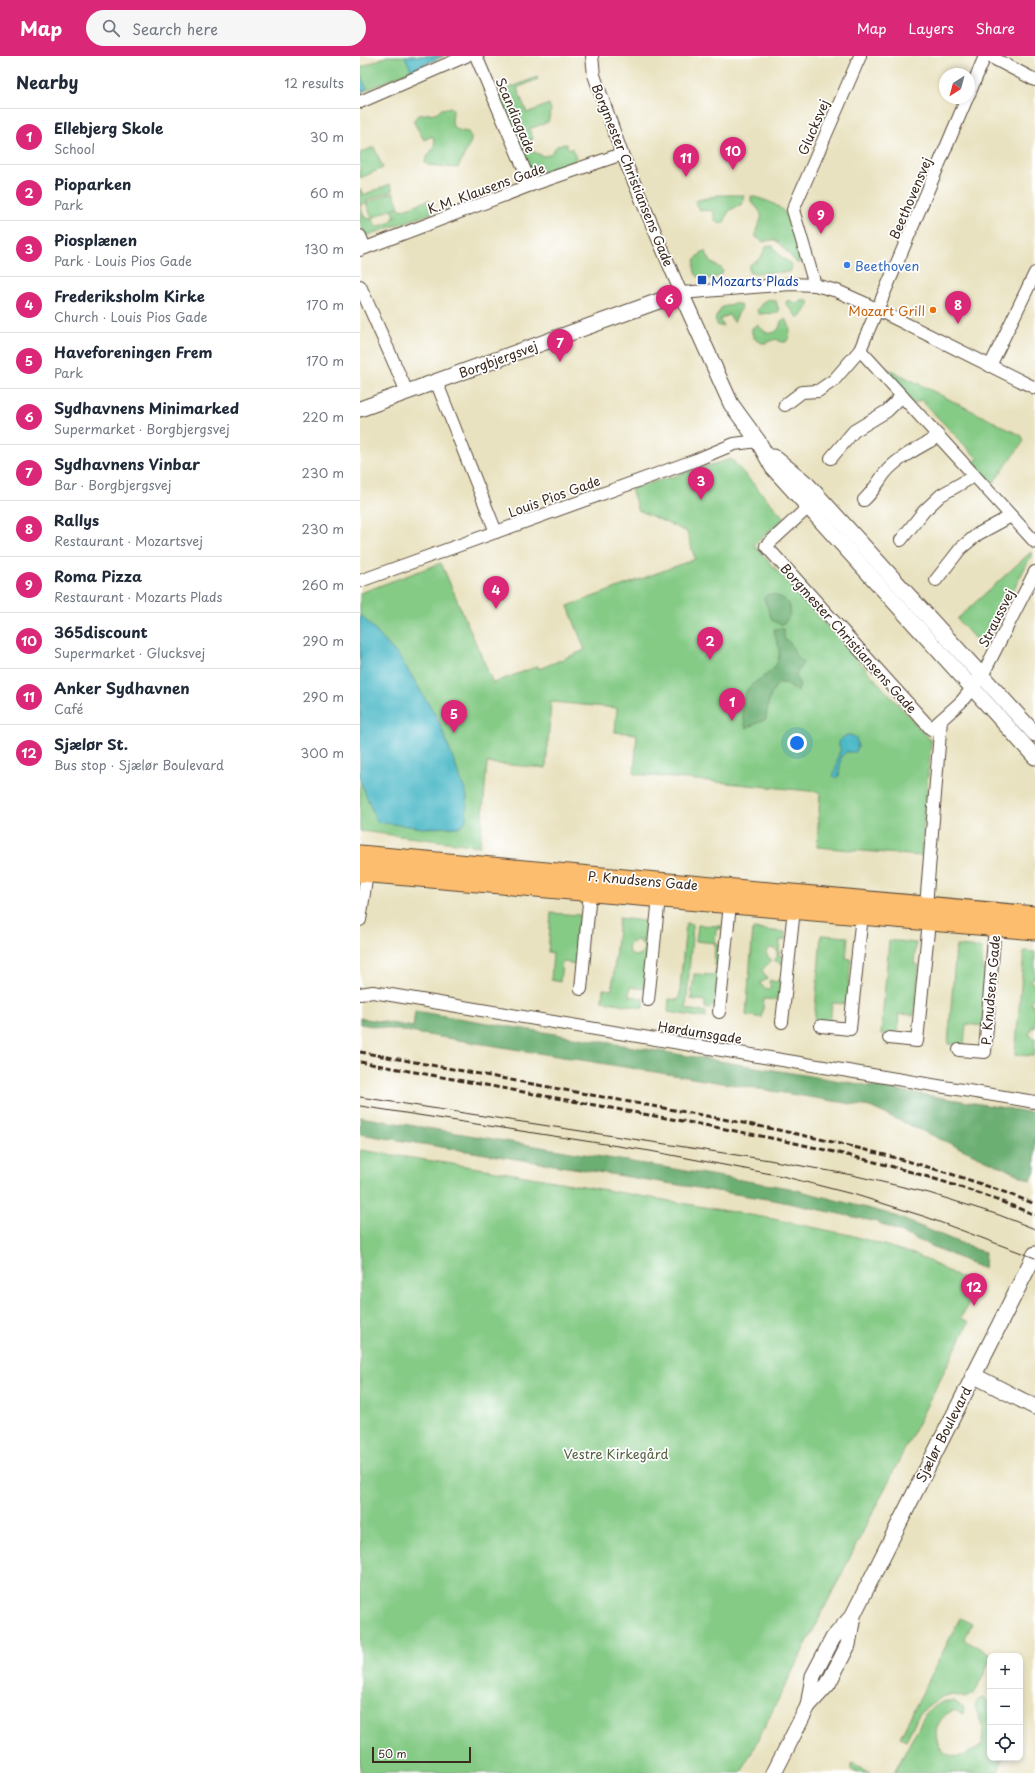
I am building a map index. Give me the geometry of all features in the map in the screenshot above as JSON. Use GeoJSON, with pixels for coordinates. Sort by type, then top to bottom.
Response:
{"type":"FeatureCollection","features":[{"type":"Feature","properties":{"kind":"main road","name":"P. Knudsens Gade"},"geometry":{"type":"LineString","coordinates":[[360,855],[927,913],[995,926],[1035,930]]}},
{"type":"Feature","properties":{"kind":"main road","name":"P. Knudsens Gade"},"geometry":{"type":"LineString","coordinates":[[363,873],[862,915],[927,913],[1035,916]]}},
{"type":"Feature","properties":{"kind":"street"},"geometry":{"type":"LineString","coordinates":[[360,102],[466,56]]}},
{"type":"Feature","properties":{"kind":"street","name":"Scandiagade"},"geometry":{"type":"LineString","coordinates":[[476,56],[530,185]]}},
{"type":"Feature","properties":{"kind":"street","name":"Borgmester Christiansens Gade"},"geometry":{"type":"LineString","coordinates":[[592,56],[594,76],[622,154],[681,293],[731,404],[758,441],[773,468],[814,502],[982,676],[1035,734]]}},
{"type":"Feature","properties":{"kind":"street","name":"Glucksvej"},"geometry":{"type":"LineString","coordinates":[[815,285],[793,210],[860,56]]}},
{"type":"Feature","properties":{"kind":"street"},"geometry":{"type":"LineString","coordinates":[[975,80],[985,56]]}},
{"type":"Feature","properties":{"kind":"street"},"geometry":{"type":"LineString","coordinates":[[989,56],[1035,80]]}},
{"type":"Feature","properties":{"kind":"street","name":"Beethovensvej"},"geometry":{"type":"LineString","coordinates":[[785,405],[802,392],[818,390],[834,380],[860,350],[964,104]]}},
{"type":"Feature","properties":{"kind":"street","name":"K.M. Klausens Gade"},"geometry":{"type":"LineString","coordinates":[[363,249],[530,185],[622,154]]}},
{"type":"Feature","properties":{"kind":"street"},"geometry":{"type":"LineString","coordinates":[[360,236],[363,249]]}},
{"type":"Feature","properties":{"kind":"street"},"geometry":{"type":"LineString","coordinates":[[990,366],[1035,273]]}},
{"type":"Feature","properties":{"kind":"street"},"geometry":{"type":"LineString","coordinates":[[681,293],[791,284],[815,285],[837,291],[878,309],[1035,388]]}},
{"type":"Feature","properties":{"kind":"street"},"geometry":{"type":"LineString","coordinates":[[360,286],[407,392]]}},
{"type":"Feature","properties":{"kind":"street","name":"Borgbjergsvej"},"geometry":{"type":"LineString","coordinates":[[360,409],[681,293]]}},
{"type":"Feature","properties":{"kind":"street"},"geometry":{"type":"LineString","coordinates":[[860,350],[1035,542]]}},
{"type":"Feature","properties":{"kind":"street"},"geometry":{"type":"LineString","coordinates":[[436,381],[496,532]]}},
{"type":"Feature","properties":{"kind":"street"},"geometry":{"type":"LineString","coordinates":[[831,458],[854,431],[887,411],[902,396]]}},
{"type":"Feature","properties":{"kind":"street"},"geometry":{"type":"LineString","coordinates":[[864,500],[874,491],[885,472],[906,456],[939,436]]}},
{"type":"Feature","properties":{"kind":"street","name":"Louis Pios Gade"},"geometry":{"type":"LineString","coordinates":[[360,581],[734,444],[758,441]]}},
{"type":"Feature","properties":{"kind":"street"},"geometry":{"type":"LineString","coordinates":[[901,540],[924,511],[941,495],[974,476]]}},
{"type":"Feature","properties":{"kind":"street","name":"Borgmester Christiansens Gade"},"geometry":{"type":"LineString","coordinates":[[814,502],[973,688],[1035,756]]}},
{"type":"Feature","properties":{"kind":"street","name":"Borgmester Christiansens Gade"},"geometry":{"type":"LineString","coordinates":[[814,502],[766,546],[931,729],[961,702],[982,676]]}},
{"type":"Feature","properties":{"kind":"street"},"geometry":{"type":"LineString","coordinates":[[936,580],[961,548],[978,534],[1011,516]]}},
{"type":"Feature","properties":{"kind":"street","name":"Straussvej"},"geometry":{"type":"LineString","coordinates":[[982,676],[1035,572]]}},
{"type":"Feature","properties":{"kind":"street"},"geometry":{"type":"LineString","coordinates":[[889,1038],[917,1041],[941,720]]}},
{"type":"Feature","properties":{"kind":"street"},"geometry":{"type":"LineString","coordinates":[[360,920],[363,873]]}},
{"type":"Feature","properties":{"kind":"street","name":"P. Knudsens Gade"},"geometry":{"type":"LineString","coordinates":[[581,989],[590,892]]}},
{"type":"Feature","properties":{"kind":"street","name":"P. Knudsens Gade"},"geometry":{"type":"LineString","coordinates":[[648,1000],[659,898]]}},
{"type":"Feature","properties":{"kind":"street"},"geometry":{"type":"LineString","coordinates":[[719,1012],[730,904]]}},
{"type":"Feature","properties":{"kind":"street"},"geometry":{"type":"LineString","coordinates":[[782,1022],[794,909]]}},
{"type":"Feature","properties":{"kind":"street"},"geometry":{"type":"LineString","coordinates":[[821,1026],[850,1029],[862,915]]}},
{"type":"Feature","properties":{"kind":"street","name":"P. Knudsens Gade"},"geometry":{"type":"LineString","coordinates":[[959,1050],[985,1052],[995,926]]}},
{"type":"Feature","properties":{"kind":"street","name":"Hørdumsgade"},"geometry":{"type":"LineString","coordinates":[[360,994],[373,992],[1035,1102]]}},
{"type":"Feature","properties":{"kind":"street","name":"Sjælør Boulevard"},"geometry":{"type":"LineString","coordinates":[[774,1773],[808,1706],[828,1684],[848,1645],[853,1615],[1035,1254]]}},
{"type":"Feature","properties":{"kind":"street"},"geometry":{"type":"LineString","coordinates":[[973,1375],[1035,1407]]}},
{"type":"Feature","properties":{"kind":"green space"},"geometry":{"type":"Polygon","coordinates":[[[387,56],[444,56],[360,93],[360,68],[387,56]]]}},
{"type":"Feature","properties":{"kind":"green space"},"geometry":{"type":"Polygon","coordinates":[[[537,77],[538,79],[517,88],[527,113],[549,104],[551,110],[548,122],[529,129],[533,138],[530,143],[531,148],[522,152],[497,93],[537,77]]]}},
{"type":"Feature","properties":{"kind":"green space"},"geometry":{"type":"Polygon","coordinates":[[[451,107],[453,109],[452,122],[454,127],[461,131],[468,132],[471,137],[471,141],[458,168],[428,165],[425,163],[434,147],[434,140],[432,136],[424,140],[413,121],[418,115],[435,113],[442,109],[451,107]]]}},
{"type":"Feature","properties":{"kind":"green space"},"geometry":{"type":"Polygon","coordinates":[[[566,144],[569,149],[572,148],[577,160],[533,175],[524,155],[532,151],[543,156],[549,155],[558,145],[566,144]]]}},
{"type":"Feature","properties":{"kind":"green space"},"geometry":{"type":"Polygon","coordinates":[[[374,147],[383,168],[360,178],[360,153],[374,147]]]}},
{"type":"Feature","properties":{"kind":"green space"},"geometry":{"type":"Polygon","coordinates":[[[390,184],[393,190],[368,200],[360,206],[360,188],[363,195],[390,184]]]}},
{"type":"Feature","properties":{"kind":"green space"},"geometry":{"type":"Polygon","coordinates":[[[393,192],[399,206],[372,218],[366,203],[393,192]]]}},
{"type":"Feature","properties":{"kind":"green space"},"geometry":{"type":"Polygon","coordinates":[[[719,195],[744,195],[742,204],[730,210],[725,221],[721,224],[715,221],[713,211],[700,210],[695,201],[719,195]]]}},
{"type":"Feature","properties":{"kind":"green space"},"geometry":{"type":"Polygon","coordinates":[[[751,196],[775,205],[787,215],[802,262],[797,263],[777,241],[772,240],[763,242],[756,237],[757,227],[761,217],[757,208],[751,202],[751,196]]]}},
{"type":"Feature","properties":{"kind":"green space"},"geometry":{"type":"Polygon","coordinates":[[[429,200],[434,212],[366,236],[360,223],[360,206],[365,218],[372,219],[377,227],[391,222],[395,215],[392,210],[399,207],[401,210],[429,200]]]}},
{"type":"Feature","properties":{"kind":"green space"},"geometry":{"type":"Polygon","coordinates":[[[767,246],[773,246],[780,256],[790,263],[792,267],[790,272],[750,273],[750,265],[760,258],[767,246]]]}},
{"type":"Feature","properties":{"kind":"green space"},"geometry":{"type":"Polygon","coordinates":[[[705,251],[711,262],[722,269],[723,272],[720,276],[707,279],[699,277],[695,273],[695,260],[702,252],[705,251]]]}},
{"type":"Feature","properties":{"kind":"green space"},"geometry":{"type":"Polygon","coordinates":[[[768,299],[776,301],[779,311],[776,313],[759,314],[757,310],[763,302],[768,299]]]}},
{"type":"Feature","properties":{"kind":"green space"},"geometry":{"type":"Polygon","coordinates":[[[788,300],[796,303],[806,300],[809,302],[809,305],[801,316],[797,317],[786,304],[788,300]]]}},
{"type":"Feature","properties":{"kind":"green space"},"geometry":{"type":"Polygon","coordinates":[[[734,303],[740,305],[741,308],[734,322],[729,315],[720,319],[723,326],[718,326],[715,319],[721,308],[734,303]]]}},
{"type":"Feature","properties":{"kind":"green space"},"geometry":{"type":"Polygon","coordinates":[[[784,319],[787,321],[790,329],[790,334],[786,342],[781,342],[776,339],[763,343],[753,337],[752,328],[757,325],[767,333],[773,333],[779,329],[781,321],[784,319]]]}},
{"type":"Feature","properties":{"kind":"green space"},"geometry":{"type":"Polygon","coordinates":[[[880,367],[893,371],[1022,436],[1024,441],[993,483],[981,473],[983,471],[978,467],[975,469],[970,464],[978,459],[921,400],[914,404],[880,367]]]}},
{"type":"Feature","properties":{"kind":"green space"},"geometry":{"type":"Polygon","coordinates":[[[731,459],[784,518],[754,545],[931,741],[921,856],[817,847],[820,792],[634,774],[637,734],[615,732],[617,708],[551,702],[546,768],[487,763],[480,846],[360,831],[360,593],[441,563],[493,683],[538,666],[539,669],[585,650],[568,606],[695,559],[687,532],[638,510],[631,489],[731,459]]]}},
{"type":"Feature","properties":{"kind":"green space"},"geometry":{"type":"Polygon","coordinates":[[[1031,552],[1031,556],[987,641],[978,642],[957,619],[1031,552]]]}},
{"type":"Feature","properties":{"kind":"green space"},"geometry":{"type":"Polygon","coordinates":[[[772,594],[784,599],[790,608],[790,615],[781,625],[772,620],[764,598],[767,595],[772,594]]]}},
{"type":"Feature","properties":{"kind":"green space"},"geometry":{"type":"Polygon","coordinates":[[[774,629],[784,629],[784,638],[791,644],[795,654],[803,663],[796,674],[796,678],[800,685],[798,691],[796,691],[785,683],[778,683],[769,700],[766,719],[746,728],[742,710],[743,698],[748,689],[770,672],[776,665],[779,656],[779,649],[774,629]]]}},
{"type":"Feature","properties":{"kind":"green space"},"geometry":{"type":"Polygon","coordinates":[[[551,913],[580,915],[579,920],[582,921],[582,924],[578,923],[575,939],[580,940],[578,964],[562,962],[560,982],[551,980],[553,953],[548,952],[551,913]]]}},
{"type":"Feature","properties":{"kind":"green space"},"geometry":{"type":"Polygon","coordinates":[[[619,918],[645,921],[643,941],[648,942],[648,948],[644,948],[642,943],[637,940],[628,946],[629,952],[634,956],[641,955],[644,950],[648,951],[644,989],[630,987],[629,996],[643,998],[643,1008],[602,1001],[603,989],[612,990],[619,918]]]}},
{"type":"Feature","properties":{"kind":"green space"},"geometry":{"type":"Polygon","coordinates":[[[686,923],[693,924],[686,1009],[706,1012],[706,1018],[668,1012],[669,999],[679,1000],[686,923]]]}},
{"type":"Feature","properties":{"kind":"green space"},"geometry":{"type":"Polygon","coordinates":[[[698,925],[722,926],[721,929],[716,929],[715,943],[696,941],[698,925]]]}},
{"type":"Feature","properties":{"kind":"green space"},"geometry":{"type":"Polygon","coordinates":[[[753,929],[785,932],[785,940],[780,940],[779,955],[783,956],[782,964],[774,960],[777,957],[777,950],[770,948],[766,952],[768,957],[772,960],[762,970],[767,979],[760,983],[761,985],[769,989],[771,987],[769,982],[770,980],[776,982],[781,979],[779,1000],[764,999],[762,1018],[746,1015],[753,929]]]}},
{"type":"Feature","properties":{"kind":"green space"},"geometry":{"type":"Polygon","coordinates":[[[821,935],[848,937],[846,958],[851,959],[847,1004],[832,1003],[830,1023],[814,1022],[821,935]]]}},
{"type":"Feature","properties":{"kind":"green space"},"geometry":{"type":"Polygon","coordinates":[[[889,940],[916,943],[914,964],[919,965],[914,1015],[899,1014],[897,1034],[881,1034],[889,940]]]}},
{"type":"Feature","properties":{"kind":"green space"},"geometry":{"type":"Polygon","coordinates":[[[715,944],[720,945],[718,965],[714,965],[715,944]]]}},
{"type":"Feature","properties":{"kind":"green space"},"geometry":{"type":"Polygon","coordinates":[[[956,946],[982,948],[982,970],[986,971],[982,1026],[966,1024],[964,1045],[948,1044],[956,946]]]}},
{"type":"Feature","properties":{"kind":"green space"},"geometry":{"type":"Polygon","coordinates":[[[1024,951],[1035,952],[1035,977],[1031,980],[1035,987],[1035,997],[1030,1001],[1035,1008],[1035,1028],[1032,1027],[1029,1035],[1035,1038],[1035,1053],[1033,1056],[1015,1055],[1024,951]]]}},
{"type":"Feature","properties":{"kind":"green space"},"geometry":{"type":"Polygon","coordinates":[[[716,969],[718,969],[714,1005],[710,1009],[705,1008],[705,1001],[691,999],[694,974],[715,975],[716,969]]]}},
{"type":"Feature","properties":{"kind":"green space"},"geometry":{"type":"Polygon","coordinates":[[[415,1011],[1035,1113],[1035,1171],[1030,1180],[870,1107],[360,1024],[360,1018],[413,1027],[415,1011]]]}},
{"type":"Feature","properties":{"kind":"green space"},"geometry":{"type":"Polygon","coordinates":[[[360,1117],[789,1188],[890,1214],[985,1253],[984,1269],[877,1222],[779,1201],[360,1134],[360,1117]]]}},
{"type":"Feature","properties":{"kind":"green space","name":"Vestre Kirkegård"},"geometry":{"type":"Polygon","coordinates":[[[360,1150],[485,1169],[773,1219],[850,1235],[917,1255],[977,1286],[961,1318],[969,1322],[741,1773],[360,1773],[360,1150]]]}},
{"type":"Feature","properties":{"kind":"green space"},"geometry":{"type":"Polygon","coordinates":[[[960,1618],[972,1624],[964,1640],[989,1653],[987,1653],[987,1667],[974,1694],[966,1698],[954,1695],[943,1696],[921,1712],[906,1740],[900,1737],[960,1618]]]}},
{"type":"Feature","properties":{"kind":"green space"},"geometry":{"type":"Polygon","coordinates":[[[983,1698],[987,1701],[987,1761],[1003,1761],[997,1773],[894,1773],[926,1713],[940,1703],[946,1701],[954,1701],[964,1708],[963,1714],[954,1710],[944,1717],[938,1725],[936,1734],[938,1743],[943,1751],[950,1755],[960,1756],[979,1747],[983,1743],[983,1728],[975,1707],[978,1700],[983,1698]]]}},
{"type":"Feature","properties":{"kind":"green space"},"geometry":{"type":"Polygon","coordinates":[[[852,1764],[870,1773],[857,1773],[850,1769],[852,1764]]]}},
{"type":"Feature","properties":{"kind":"water"},"geometry":{"type":"Polygon","coordinates":[[[405,56],[444,56],[411,70],[405,56]]]}},
{"type":"Feature","properties":{"kind":"water"},"geometry":{"type":"Polygon","coordinates":[[[360,74],[367,89],[360,93],[360,74]]]}},
{"type":"Feature","properties":{"kind":"water"},"geometry":{"type":"Polygon","coordinates":[[[360,616],[362,616],[401,659],[438,719],[467,796],[466,820],[461,827],[423,828],[377,822],[360,780],[360,616]]]}},
{"type":"Feature","properties":{"kind":"water"},"geometry":{"type":"Polygon","coordinates":[[[846,735],[851,735],[856,738],[858,747],[856,752],[846,752],[841,757],[839,776],[835,778],[833,776],[841,749],[839,746],[839,741],[846,735]]]}},
{"type":"Feature","properties":{"kind":"tram line"},"geometry":{"type":"LineString","coordinates":[[360,1097],[769,1160],[852,1175],[929,1193],[999,1215],[1035,1229]]}},
{"type":"Feature","properties":{"kind":"tram line"},"geometry":{"type":"LineString","coordinates":[[360,1106],[650,1151],[782,1176],[856,1195],[926,1217],[1035,1258]]}},
{"type":"Feature","properties":{"kind":"railway"},"geometry":{"type":"LineString","coordinates":[[360,1052],[741,1123],[841,1144],[939,1170],[1035,1204]]}},
{"type":"Feature","properties":{"kind":"railway"},"geometry":{"type":"LineString","coordinates":[[360,1062],[739,1132],[839,1153],[938,1180],[987,1196],[1035,1215]]}},
{"type":"Feature","properties":{"kind":"place","name":"365discount"},"geometry":{"type":"Point","coordinates":[733,170]}},
{"type":"Feature","properties":{"kind":"place","name":"Anker Sydhavnen"},"geometry":{"type":"Point","coordinates":[686,177]}},
{"type":"Feature","properties":{"kind":"place","name":"Roma Pizza"},"geometry":{"type":"Point","coordinates":[821,234]}},
{"type":"Feature","properties":{"kind":"place","name":"Beethoven"},"geometry":{"type":"Point","coordinates":[847,265]}},
{"type":"Feature","properties":{"kind":"place","name":"Mozarts Plads"},"geometry":{"type":"Point","coordinates":[702,280]}},
{"type":"Feature","properties":{"kind":"place","name":"Mozart Grill"},"geometry":{"type":"Point","coordinates":[933,310]}},
{"type":"Feature","properties":{"kind":"place","name":"Sydhavnens Minimarked"},"geometry":{"type":"Point","coordinates":[669,318]}},
{"type":"Feature","properties":{"kind":"place","name":"Rallys"},"geometry":{"type":"Point","coordinates":[958,324]}},
{"type":"Feature","properties":{"kind":"place","name":"Sydhavnens Vinbar"},"geometry":{"type":"Point","coordinates":[560,362]}},
{"type":"Feature","properties":{"kind":"place","name":"Piosplænen"},"geometry":{"type":"Point","coordinates":[701,500]}},
{"type":"Feature","properties":{"kind":"place","name":"Frederiksholm Kirke"},"geometry":{"type":"Point","coordinates":[496,609]}},
{"type":"Feature","properties":{"kind":"place","name":"Pioparken"},"geometry":{"type":"Point","coordinates":[710,660]}},
{"type":"Feature","properties":{"kind":"place","name":"Ellebjerg Skole"},"geometry":{"type":"Point","coordinates":[732,721]}},
{"type":"Feature","properties":{"kind":"place","name":"Haveforeningen Frem"},"geometry":{"type":"Point","coordinates":[454,733]}},
{"type":"Feature","properties":{"kind":"place","name":"Sjælør St."},"geometry":{"type":"Point","coordinates":[974,1306]}}]}
